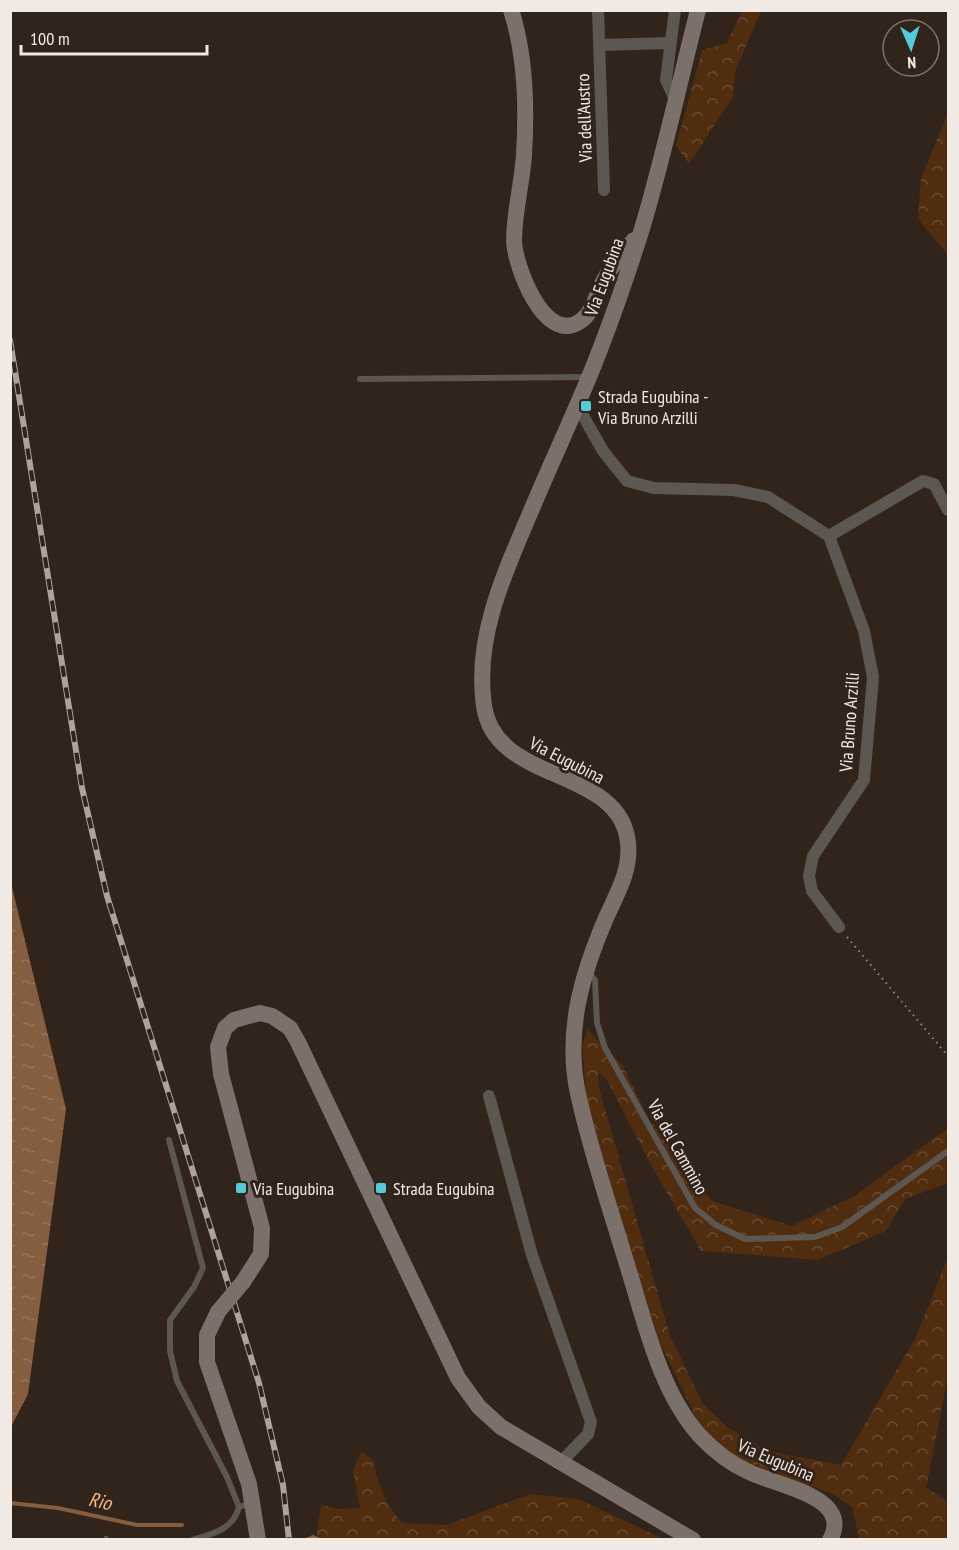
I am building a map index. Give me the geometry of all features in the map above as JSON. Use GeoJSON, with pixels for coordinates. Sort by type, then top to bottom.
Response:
{"type":"FeatureCollection","features":[{"type":"Feature","properties":{"kind":"street"},"geometry":{"type":"LineString","coordinates":[[511,10],[519,33],[524,88],[524,154],[514,243],[523,279],[543,316],[563,326],[579,323],[593,307],[603,280],[621,254],[641,232]]}},
{"type":"Feature","properties":{"kind":"street","name":"Via dell'Austro"},"geometry":{"type":"LineString","coordinates":[[598,10],[604,190]]}},
{"type":"Feature","properties":{"kind":"street"},"geometry":{"type":"LineString","coordinates":[[675,10],[666,80],[675,99]]}},
{"type":"Feature","properties":{"kind":"street","name":"Via Eugubina"},"geometry":{"type":"LineString","coordinates":[[698,10],[641,232],[589,377],[504,575],[490,615],[483,674],[484,707],[493,735],[511,753],[595,794],[625,826],[629,850],[624,879],[586,969],[574,1019],[576,1088],[610,1211],[666,1381],[687,1420],[723,1459],[753,1474],[820,1499],[833,1513],[836,1527],[830,1539]]}},
{"type":"Feature","properties":{"kind":"street"},"geometry":{"type":"LineString","coordinates":[[600,45],[670,43]]}},
{"type":"Feature","properties":{"kind":"street"},"geometry":{"type":"LineString","coordinates":[[577,405],[603,451],[627,481],[654,488],[734,490],[768,497],[830,536],[923,481],[934,484],[948,510]]}},
{"type":"Feature","properties":{"kind":"street","name":"Via Bruno Arzilli"},"geometry":{"type":"LineString","coordinates":[[830,536],[864,631],[873,676],[864,780],[813,856],[809,876],[812,891],[839,927]]}},
{"type":"Feature","properties":{"kind":"street"},"geometry":{"type":"LineString","coordinates":[[250,1539],[249,1484],[207,1362],[207,1335],[218,1312],[243,1282],[261,1254],[262,1228],[221,1074],[218,1047],[225,1028],[234,1020],[260,1013],[290,1028],[298,1042],[458,1378],[479,1407],[501,1428],[693,1539]]}},
{"type":"Feature","properties":{"kind":"street"},"geometry":{"type":"LineString","coordinates":[[489,1096],[532,1255],[591,1422],[588,1434],[560,1463]]}},
{"type":"Feature","properties":{"kind":"street"},"geometry":{"type":"LineString","coordinates":[[249,1509],[258,1539]]}},
{"type":"Feature","properties":{"kind":"lane"},"geometry":{"type":"LineString","coordinates":[[360,379],[589,377]]}},
{"type":"Feature","properties":{"kind":"lane","name":"Via del Cammino"},"geometry":{"type":"LineString","coordinates":[[586,969],[594,975],[597,1023],[605,1048],[695,1208],[716,1225],[745,1239],[815,1238],[842,1227],[948,1151]]}},
{"type":"Feature","properties":{"kind":"lane"},"geometry":{"type":"LineString","coordinates":[[169,1140],[203,1268],[194,1287],[170,1320],[170,1351],[177,1381],[227,1477],[249,1509],[217,1533],[192,1539]]}},
{"type":"Feature","properties":{"kind":"path"},"geometry":{"type":"LineString","coordinates":[[839,927],[948,1056]]}},
{"type":"Feature","properties":{"kind":"green space"},"geometry":{"type":"Polygon","coordinates":[[[742,11],[761,11],[735,72],[733,97],[689,164],[676,146],[702,50],[727,43],[742,11]]]}},
{"type":"Feature","properties":{"kind":"green space"},"geometry":{"type":"Polygon","coordinates":[[[948,113],[948,255],[918,219],[921,178],[948,113]]]}},
{"type":"Feature","properties":{"kind":"green space"},"geometry":{"type":"Polygon","coordinates":[[[588,1030],[622,1065],[650,1121],[712,1201],[792,1226],[854,1196],[948,1128],[948,1183],[905,1199],[886,1231],[818,1260],[701,1251],[653,1169],[607,1080],[598,1072],[599,1088],[670,1336],[703,1404],[727,1427],[767,1451],[841,1465],[915,1339],[948,1257],[948,1376],[926,1488],[948,1501],[948,1539],[857,1539],[859,1537],[852,1507],[831,1493],[751,1466],[705,1436],[660,1343],[588,1117],[582,1045],[588,1030]]]}},
{"type":"Feature","properties":{"kind":"green space"},"geometry":{"type":"Polygon","coordinates":[[[362,1451],[374,1461],[377,1479],[383,1494],[402,1523],[447,1525],[530,1494],[578,1499],[664,1539],[316,1539],[321,1505],[340,1509],[360,1508],[353,1470],[362,1451]]]}},
{"type":"Feature","properties":{"kind":"water"},"geometry":{"type":"Polygon","coordinates":[[[10,879],[66,1109],[28,1394],[11,1427],[10,879]]]}},
{"type":"Feature","properties":{"kind":"waterway","name":"Rio"},"geometry":{"type":"LineString","coordinates":[[10,1503],[58,1508],[137,1525],[182,1525]]}},
{"type":"Feature","properties":{"kind":"waterway","name":"Rio"},"geometry":{"type":"LineString","coordinates":[[306,1540],[313,1537],[319,1540]]}},
{"type":"Feature","properties":{"kind":"railway"},"geometry":{"type":"LineString","coordinates":[[10,340],[82,788],[107,896],[259,1383],[283,1485],[289,1540]]}},
{"type":"Feature","properties":{"kind":"place","name":"Strada Eugubina - Via Bruno Arzilli"},"geometry":{"type":"Point","coordinates":[586,406]}},
{"type":"Feature","properties":{"kind":"place","name":"Via Eugubina"},"geometry":{"type":"Point","coordinates":[241,1188]}},
{"type":"Feature","properties":{"kind":"place","name":"Strada Eugubina"},"geometry":{"type":"Point","coordinates":[381,1188]}}]}
